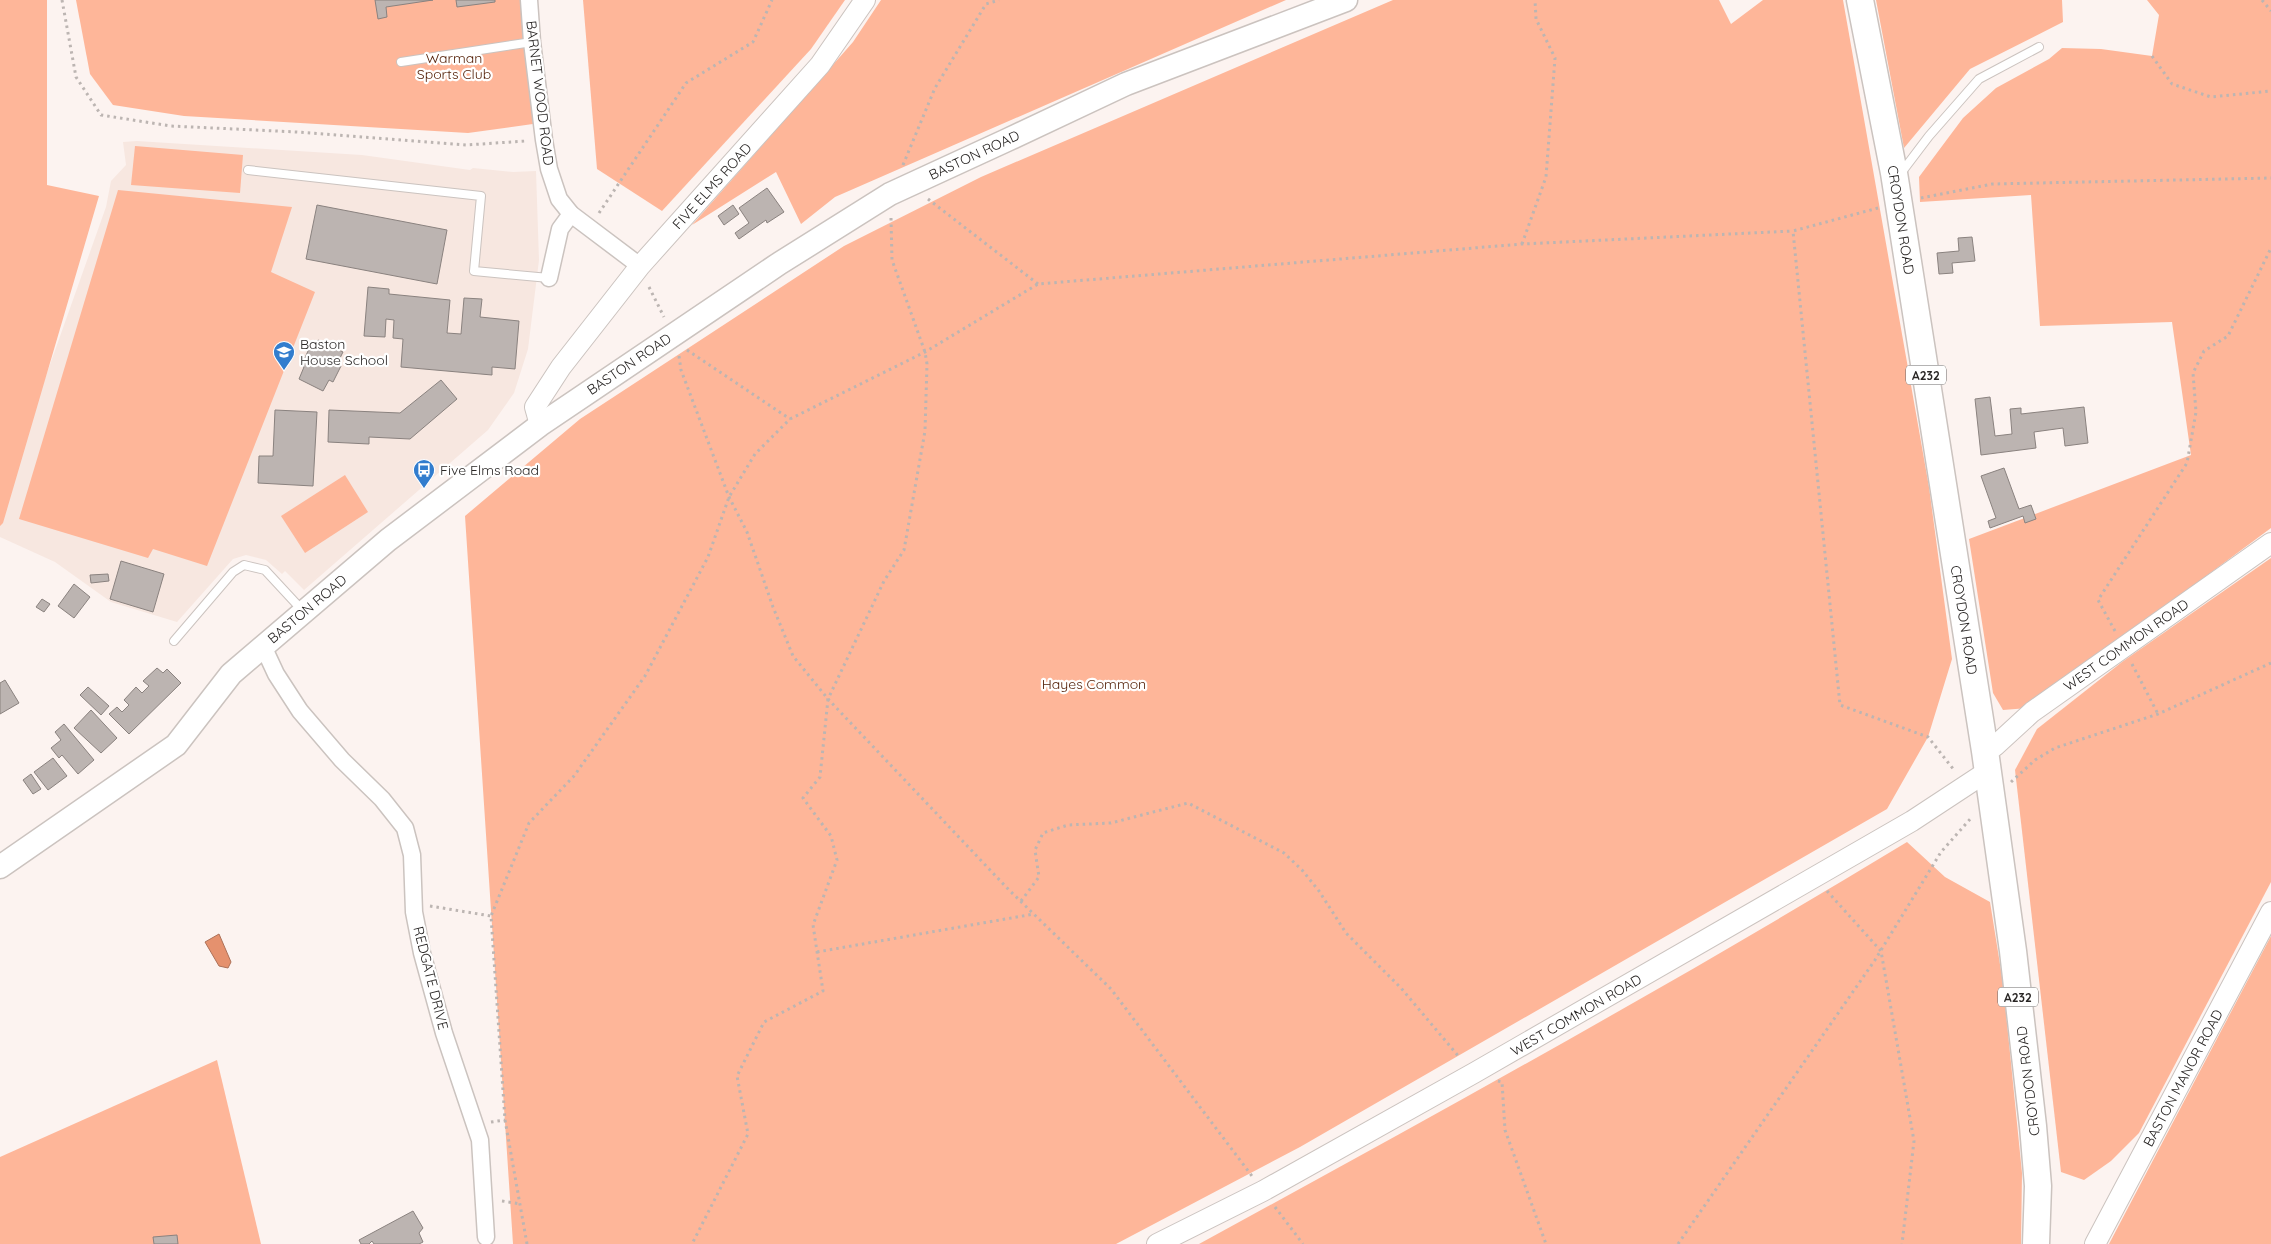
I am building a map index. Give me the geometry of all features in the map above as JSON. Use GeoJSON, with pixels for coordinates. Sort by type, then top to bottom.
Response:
{"type":"FeatureCollection","features":[{"type":"Feature","properties":{"kind":"highway","name":"CROYDON ROAD"},"geometry":{"type":"LineString","coordinates":[[1860,0],[1899,203],[1988,771],[2013,951],[2033,1126],[2038,1186],[2036,1244]]}},
{"type":"Feature","properties":{"kind":"main road","name":"BASTON ROAD"},"geometry":{"type":"LineString","coordinates":[[0,867],[176,745],[232,674],[388,540],[540,425],[735,292],[900,189],[1126,84],[1346,0]]}},
{"type":"Feature","properties":{"kind":"street","name":"BARNET WOOD ROAD"},"geometry":{"type":"LineString","coordinates":[[529,0],[544,140],[549,169],[559,200],[571,214],[640,266]]}},
{"type":"Feature","properties":{"kind":"street","name":"FIVE ELMS ROAD"},"geometry":{"type":"LineString","coordinates":[[540,425],[535,406],[561,368],[640,266],[820,65],[865,0]]}},
{"type":"Feature","properties":{"kind":"street"},"geometry":{"type":"LineString","coordinates":[[549,278],[560,229],[571,214]]}},
{"type":"Feature","properties":{"kind":"street","name":"WEST COMMON ROAD"},"geometry":{"type":"LineString","coordinates":[[1156,1244],[1263,1191],[1474,1073],[1912,822],[1988,771],[1995,746],[2032,712],[2271,543]]}},
{"type":"Feature","properties":{"kind":"street","name":"REDGATE DRIVE"},"geometry":{"type":"LineString","coordinates":[[263,646],[276,674],[300,711],[342,760],[382,799],[405,828],[412,855],[414,903],[422,953],[444,1033],[480,1140],[486,1237]]}},
{"type":"Feature","properties":{"kind":"street","name":"BASTON MANOR ROAD"},"geometry":{"type":"LineString","coordinates":[[2095,1244],[2271,912]]}},
{"type":"Feature","properties":{"kind":"lane"},"geometry":{"type":"LineString","coordinates":[[401,62],[532,42]]}},
{"type":"Feature","properties":{"kind":"lane"},"geometry":{"type":"LineString","coordinates":[[1894,173],[1904,169],[1929,136],[1979,79],[2039,47]]}},
{"type":"Feature","properties":{"kind":"lane"},"geometry":{"type":"LineString","coordinates":[[248,170],[481,196],[474,271],[549,278]]}},
{"type":"Feature","properties":{"kind":"lane"},"geometry":{"type":"LineString","coordinates":[[174,641],[233,572],[244,565],[265,570],[305,613]]}},
{"type":"Feature","properties":{"kind":"path"},"geometry":{"type":"LineString","coordinates":[[62,0],[76,77],[101,114],[171,126],[298,132],[466,145],[544,140]]}},
{"type":"Feature","properties":{"kind":"path"},"geometry":{"type":"LineString","coordinates":[[589,228],[686,83],[753,42],[772,0]]}},
{"type":"Feature","properties":{"kind":"path"},"geometry":{"type":"LineString","coordinates":[[692,1244],[748,1134],[737,1076],[764,1022],[822,990],[813,925],[837,860],[831,836],[803,798],[820,776],[828,698],[884,581],[904,550],[925,431],[927,364],[925,352],[892,260],[900,189],[935,88],[986,4],[999,0]]}},
{"type":"Feature","properties":{"kind":"path"},"geometry":{"type":"LineString","coordinates":[[1522,244],[1546,177],[1555,58],[1536,19],[1535,0]]}},
{"type":"Feature","properties":{"kind":"path"},"geometry":{"type":"LineString","coordinates":[[2262,0],[2271,11]]}},
{"type":"Feature","properties":{"kind":"path"},"geometry":{"type":"LineString","coordinates":[[2152,56],[2172,84],[2210,97],[2271,91]]}},
{"type":"Feature","properties":{"kind":"path"},"geometry":{"type":"LineString","coordinates":[[526,1244],[505,1120],[491,916],[529,823],[574,776],[645,676],[708,557],[729,497],[755,454],[790,419],[925,352],[1038,284],[1522,244],[1793,230],[1899,203],[1992,184],[2271,178]]}},
{"type":"Feature","properties":{"kind":"path"},"geometry":{"type":"LineString","coordinates":[[900,189],[1038,284]]}},
{"type":"Feature","properties":{"kind":"path"},"geometry":{"type":"LineString","coordinates":[[1793,230],[1840,705],[1928,737],[1965,785]]}},
{"type":"Feature","properties":{"kind":"path"},"geometry":{"type":"LineString","coordinates":[[2158,714],[2098,600],[2187,463],[2196,412],[2193,373],[2204,351],[2228,336],[2271,248]]}},
{"type":"Feature","properties":{"kind":"path"},"geometry":{"type":"LineString","coordinates":[[684,349],[790,419]]}},
{"type":"Feature","properties":{"kind":"path"},"geometry":{"type":"LineString","coordinates":[[681,370],[729,497],[748,532],[773,607],[793,656],[828,698],[1021,901],[1111,990],[1303,1244]]}},
{"type":"Feature","properties":{"kind":"path"},"geometry":{"type":"LineString","coordinates":[[1678,1244],[1881,951],[1941,852],[1978,809],[1988,771],[2014,781],[2035,760],[2055,748],[2158,714],[2271,663]]}},
{"type":"Feature","properties":{"kind":"path"},"geometry":{"type":"LineString","coordinates":[[1021,901],[1039,878],[1035,850],[1043,833],[1068,825],[1111,823],[1188,803],[1284,853],[1302,870],[1319,891],[1346,933],[1402,988],[1474,1073],[1502,1082],[1505,1130],[1546,1244]]}},
{"type":"Feature","properties":{"kind":"path"},"geometry":{"type":"LineString","coordinates":[[1815,878],[1881,951],[1914,1141],[1902,1244]]}},
{"type":"Feature","properties":{"kind":"path"},"geometry":{"type":"LineString","coordinates":[[414,903],[491,916]]}},
{"type":"Feature","properties":{"kind":"path"},"geometry":{"type":"LineString","coordinates":[[817,952],[1034,914]]}},
{"type":"Feature","properties":{"kind":"shaded area","name":"Baston House School"},"geometry":{"type":"Polygon","coordinates":[[[137,141],[362,155],[470,170],[473,168],[513,172],[536,171],[539,260],[528,349],[514,393],[488,430],[304,590],[285,571],[282,574],[266,560],[246,555],[233,559],[177,622],[111,602],[55,562],[0,537],[0,505],[106,207],[111,181],[126,165],[123,142],[137,141]]]}},
{"type":"Feature","properties":{"kind":"shaded area"},"geometry":{"type":"Polygon","coordinates":[[[219,934],[231,962],[228,968],[219,966],[205,942],[219,934]]]}},
{"type":"Feature","properties":{"kind":"green space"},"geometry":{"type":"Polygon","coordinates":[[[0,0],[47,0],[47,185],[99,196],[3,523],[0,526],[0,0]]]}},
{"type":"Feature","properties":{"kind":"green space","name":"Warman Sports Club"},"geometry":{"type":"Polygon","coordinates":[[[76,0],[521,0],[540,123],[468,133],[184,116],[113,105],[90,74],[76,0]]]}},
{"type":"Feature","properties":{"kind":"green space"},"geometry":{"type":"Polygon","coordinates":[[[583,0],[845,0],[811,49],[662,211],[597,169],[583,0]]]}},
{"type":"Feature","properties":{"kind":"green space"},"geometry":{"type":"Polygon","coordinates":[[[881,0],[1286,0],[835,197],[801,224],[776,172],[692,225],[853,42],[881,0]]]}},
{"type":"Feature","properties":{"kind":"green space","name":"Hayes Common"},"geometry":{"type":"Polygon","coordinates":[[[1393,0],[1719,0],[1731,24],[1763,0],[1843,0],[1929,487],[1952,659],[1928,737],[1887,809],[1300,1147],[1116,1244],[513,1244],[465,516],[580,419],[844,246],[981,177],[1393,0]]]}},
{"type":"Feature","properties":{"kind":"green space"},"geometry":{"type":"Polygon","coordinates":[[[1876,0],[2062,0],[2063,22],[1970,69],[1904,148],[1876,0]]]}},
{"type":"Feature","properties":{"kind":"green space"},"geometry":{"type":"Polygon","coordinates":[[[2147,0],[2271,0],[2271,528],[2028,708],[2003,710],[1993,693],[1969,539],[2191,455],[2172,322],[2040,326],[2031,195],[1920,202],[1919,177],[1963,118],[1996,88],[2049,59],[2062,48],[2101,49],[2152,56],[2159,15],[2147,0]]]}},
{"type":"Feature","properties":{"kind":"green space"},"geometry":{"type":"Polygon","coordinates":[[[135,146],[243,155],[240,193],[131,185],[135,146]]]}},
{"type":"Feature","properties":{"kind":"green space"},"geometry":{"type":"Polygon","coordinates":[[[118,190],[292,207],[271,272],[315,292],[207,566],[153,549],[148,558],[19,519],[118,190]]]}},
{"type":"Feature","properties":{"kind":"green space"},"geometry":{"type":"Polygon","coordinates":[[[345,475],[368,512],[305,553],[281,516],[345,475]]]}},
{"type":"Feature","properties":{"kind":"green space"},"geometry":{"type":"Polygon","coordinates":[[[2271,558],[2271,882],[2139,1133],[2111,1161],[2084,1180],[2061,1172],[2015,770],[2037,729],[2122,662],[2271,558]]]}},
{"type":"Feature","properties":{"kind":"green space"},"geometry":{"type":"Polygon","coordinates":[[[1907,842],[1945,877],[1990,902],[2003,983],[2022,1173],[2021,1244],[1199,1244],[1644,997],[1907,842]]]}},
{"type":"Feature","properties":{"kind":"green space"},"geometry":{"type":"Polygon","coordinates":[[[2271,936],[2271,1244],[2109,1244],[2271,936]]]}},
{"type":"Feature","properties":{"kind":"green space"},"geometry":{"type":"Polygon","coordinates":[[[217,1060],[261,1244],[0,1244],[0,1157],[217,1060]]]}},
{"type":"Feature","properties":{"kind":"building"},"geometry":{"type":"Polygon","coordinates":[[[375,0],[433,0],[386,7],[387,17],[378,19],[375,0]]]}},
{"type":"Feature","properties":{"kind":"building"},"geometry":{"type":"Polygon","coordinates":[[[456,0],[495,0],[495,2],[457,7],[456,0]]]}},
{"type":"Feature","properties":{"kind":"building"},"geometry":{"type":"Polygon","coordinates":[[[767,188],[784,212],[767,223],[766,220],[739,239],[735,233],[749,223],[739,208],[767,188]]]}},
{"type":"Feature","properties":{"kind":"building"},"geometry":{"type":"Polygon","coordinates":[[[317,205],[447,230],[437,284],[306,259],[317,205]]]}},
{"type":"Feature","properties":{"kind":"building"},"geometry":{"type":"Polygon","coordinates":[[[733,205],[739,214],[724,225],[718,216],[733,205]]]}},
{"type":"Feature","properties":{"kind":"building"},"geometry":{"type":"Polygon","coordinates":[[[1972,237],[1975,261],[1952,263],[1953,273],[1939,274],[1937,253],[1959,251],[1958,238],[1972,237]]]}},
{"type":"Feature","properties":{"kind":"building"},"geometry":{"type":"Polygon","coordinates":[[[368,287],[389,289],[389,294],[450,300],[447,333],[461,334],[464,298],[482,299],[480,317],[519,321],[515,369],[492,367],[492,375],[401,367],[403,339],[393,338],[394,320],[386,319],[385,337],[364,336],[368,287]]]}},
{"type":"Feature","properties":{"kind":"building"},"geometry":{"type":"Polygon","coordinates":[[[318,340],[343,352],[337,364],[341,366],[333,382],[329,380],[323,391],[299,379],[304,367],[301,366],[309,349],[313,351],[318,340]]]}},
{"type":"Feature","properties":{"kind":"building"},"geometry":{"type":"Polygon","coordinates":[[[441,380],[457,399],[410,439],[369,437],[369,444],[328,442],[329,410],[400,413],[441,380]]]}},
{"type":"Feature","properties":{"kind":"building"},"geometry":{"type":"Polygon","coordinates":[[[1990,397],[1995,436],[2012,434],[2010,409],[2021,408],[2021,414],[2084,407],[2088,443],[2065,446],[2063,428],[2034,432],[2036,448],[1981,455],[1975,399],[1990,397]]]}},
{"type":"Feature","properties":{"kind":"building"},"geometry":{"type":"Polygon","coordinates":[[[275,410],[317,412],[313,486],[258,483],[259,456],[273,456],[275,410]]]}},
{"type":"Feature","properties":{"kind":"building"},"geometry":{"type":"Polygon","coordinates":[[[2004,468],[2019,509],[2031,505],[2036,519],[2025,523],[2023,516],[1990,528],[1988,521],[1996,518],[1981,476],[2004,468]]]}},
{"type":"Feature","properties":{"kind":"building"},"geometry":{"type":"Polygon","coordinates":[[[121,561],[164,574],[153,612],[110,599],[121,561]]]}},
{"type":"Feature","properties":{"kind":"building"},"geometry":{"type":"Polygon","coordinates":[[[108,574],[109,581],[91,583],[90,575],[108,574]]]}},
{"type":"Feature","properties":{"kind":"building"},"geometry":{"type":"Polygon","coordinates":[[[74,584],[90,597],[74,618],[58,606],[74,584]]]}},
{"type":"Feature","properties":{"kind":"building"},"geometry":{"type":"Polygon","coordinates":[[[42,599],[50,604],[44,612],[36,607],[42,599]]]}},
{"type":"Feature","properties":{"kind":"building"},"geometry":{"type":"Polygon","coordinates":[[[157,668],[163,673],[167,669],[181,683],[129,734],[109,714],[117,707],[122,712],[129,705],[124,700],[136,687],[142,693],[149,686],[143,681],[157,668]]]}},
{"type":"Feature","properties":{"kind":"building"},"geometry":{"type":"Polygon","coordinates":[[[5,680],[19,703],[0,714],[0,683],[5,680]]]}},
{"type":"Feature","properties":{"kind":"building"},"geometry":{"type":"Polygon","coordinates":[[[88,687],[109,706],[101,715],[80,695],[88,687]]]}},
{"type":"Feature","properties":{"kind":"building"},"geometry":{"type":"Polygon","coordinates":[[[91,710],[117,738],[101,753],[74,728],[91,710]]]}},
{"type":"Feature","properties":{"kind":"building"},"geometry":{"type":"Polygon","coordinates":[[[64,724],[94,760],[78,774],[62,755],[59,758],[51,748],[61,740],[55,732],[64,724]]]}},
{"type":"Feature","properties":{"kind":"building"},"geometry":{"type":"Polygon","coordinates":[[[53,758],[67,776],[48,790],[34,772],[53,758]]]}},
{"type":"Feature","properties":{"kind":"building"},"geometry":{"type":"Polygon","coordinates":[[[31,774],[41,789],[33,794],[23,780],[31,774]]]}},
{"type":"Feature","properties":{"kind":"building"},"geometry":{"type":"Polygon","coordinates":[[[413,1211],[423,1228],[419,1233],[423,1242],[419,1244],[374,1244],[372,1241],[369,1244],[361,1244],[359,1240],[413,1211]]]}},
{"type":"Feature","properties":{"kind":"building"},"geometry":{"type":"Polygon","coordinates":[[[177,1235],[178,1244],[154,1244],[153,1237],[177,1235]]]}},
{"type":"Feature","properties":{"kind":"place","name":"Baston House School"},"geometry":{"type":"Point","coordinates":[284,371]}},
{"type":"Feature","properties":{"kind":"place","name":"Five Elms Road"},"geometry":{"type":"Point","coordinates":[424,489]}}]}
